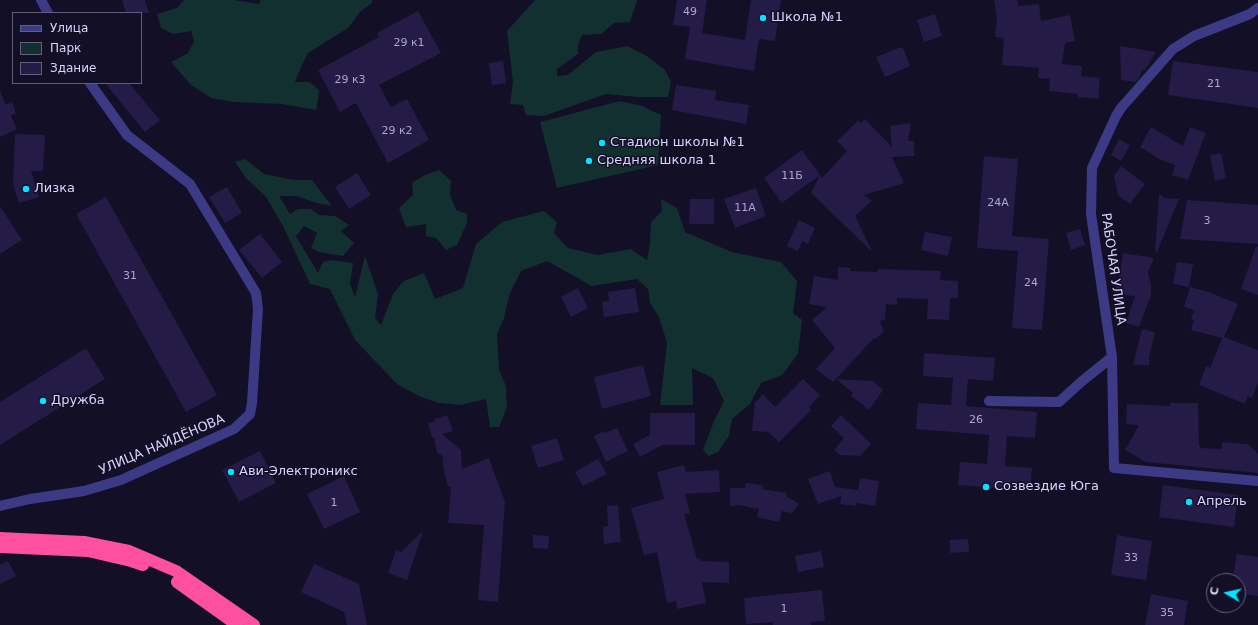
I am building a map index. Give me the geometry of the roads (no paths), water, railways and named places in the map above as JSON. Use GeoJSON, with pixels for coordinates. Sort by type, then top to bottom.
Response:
{"type":"FeatureCollection","features":[{"type":"Feature","properties":{"kind":"highway"},"geometry":{"type":"LineString","coordinates":[[0,538],[84,542],[129,551],[176,571],[254,625]]}},
{"type":"Feature","properties":{"kind":"highway"},"geometry":{"type":"LineString","coordinates":[[0,547],[88,551],[131,561],[164,573],[237,625]]}},
{"type":"Feature","properties":{"kind":"street"},"geometry":{"type":"LineString","coordinates":[[41,0],[47,12]]}},
{"type":"Feature","properties":{"kind":"street","name":"РАБОЧАЯ УЛИЦА"},"geometry":{"type":"LineString","coordinates":[[1258,8],[1250,14],[1194,36],[1173,49],[1116,116],[1092,168],[1091,214],[1112,357],[1114,468],[1258,481]]}},
{"type":"Feature","properties":{"kind":"street","name":"УЛИЦА НАЙДЁНОВА"},"geometry":{"type":"LineString","coordinates":[[0,506],[30,499],[84,490],[121,480],[234,429],[250,414],[258,309],[256,293],[190,184],[127,135],[91,84]]}},
{"type":"Feature","properties":{"kind":"street"},"geometry":{"type":"LineString","coordinates":[[989,401],[1059,402],[1112,357]]}},
{"type":"Feature","properties":{"kind":"place","name":"Школа №1"},"geometry":{"type":"Point","coordinates":[763,18]}},
{"type":"Feature","properties":{"kind":"place","name":"Стадион школы №1"},"geometry":{"type":"Point","coordinates":[602,143]}},
{"type":"Feature","properties":{"kind":"place","name":"Средняя школа 1"},"geometry":{"type":"Point","coordinates":[589,161]}},
{"type":"Feature","properties":{"kind":"place","name":"Лизка"},"geometry":{"type":"Point","coordinates":[26,189]}},
{"type":"Feature","properties":{"kind":"place","name":"Дружба"},"geometry":{"type":"Point","coordinates":[43,401]}},
{"type":"Feature","properties":{"kind":"place","name":"Ави-Электроникс"},"geometry":{"type":"Point","coordinates":[231,472]}},
{"type":"Feature","properties":{"kind":"place","name":"Созвездие Юга"},"geometry":{"type":"Point","coordinates":[986,487]}},
{"type":"Feature","properties":{"kind":"place","name":"Апрель"},"geometry":{"type":"Point","coordinates":[1189,502]}}]}
